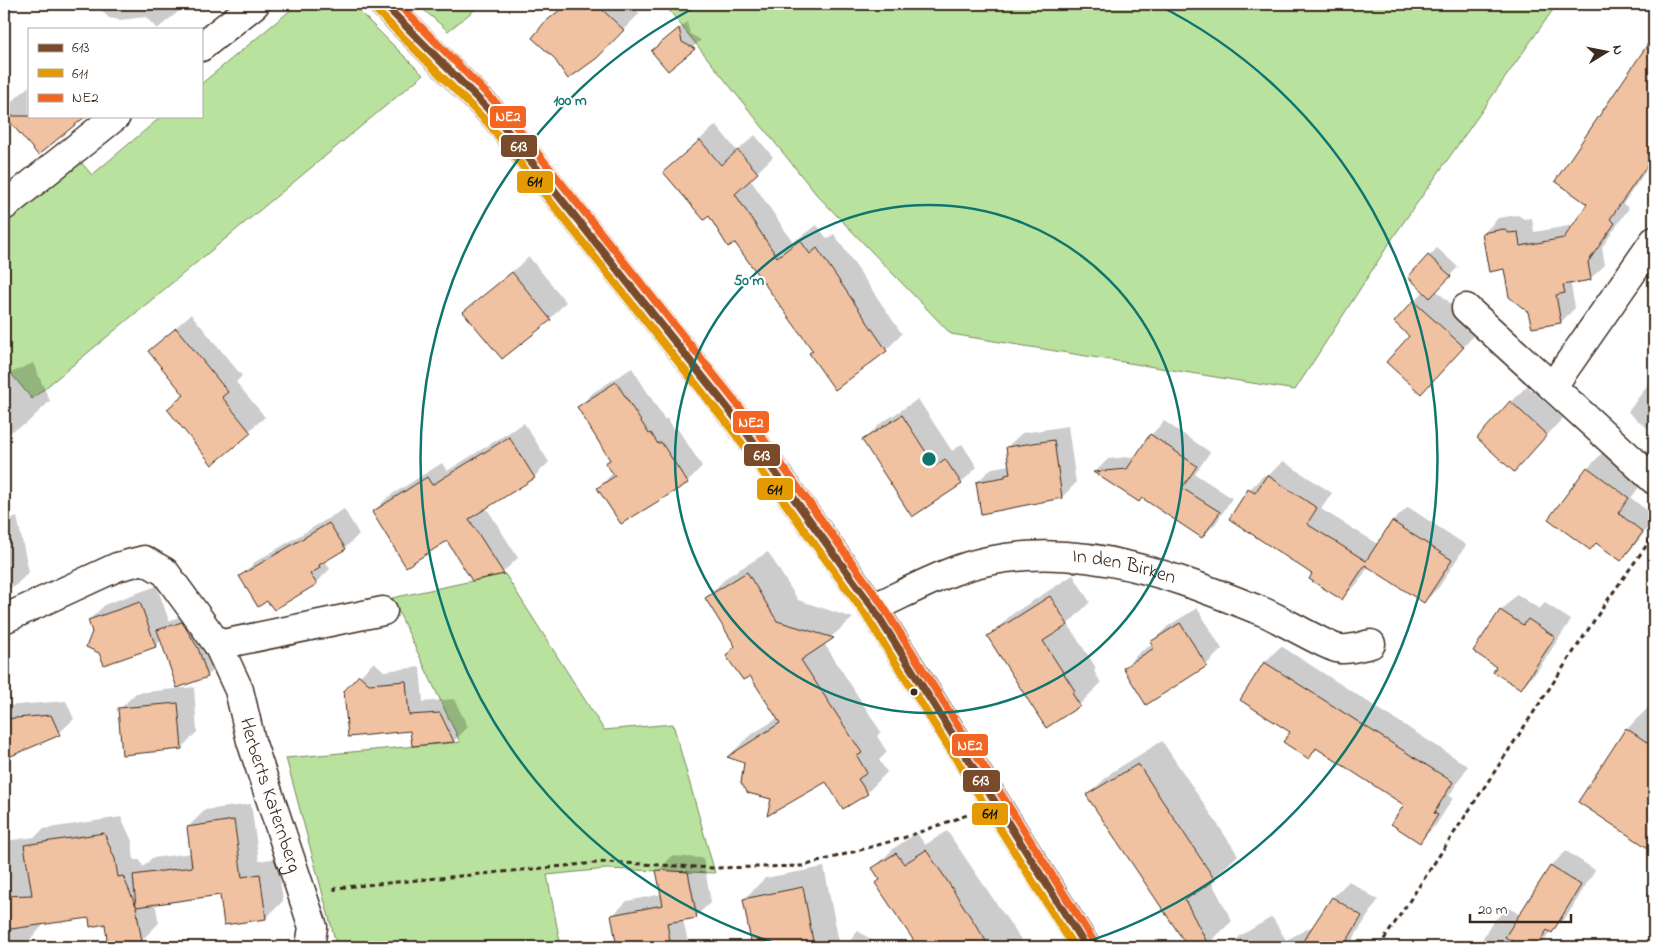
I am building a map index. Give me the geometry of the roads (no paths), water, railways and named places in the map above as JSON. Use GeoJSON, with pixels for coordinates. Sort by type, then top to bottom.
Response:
{"type":"FeatureCollection","features":[{"type":"Feature","properties":{"kind":"street"},"geometry":{"type":"LineString","coordinates":[[202,46],[255,4]]}},
{"type":"Feature","properties":{"kind":"street"},"geometry":{"type":"LineString","coordinates":[[384,4],[494,116],[738,421],[873,608],[1086,947]]}},
{"type":"Feature","properties":{"kind":"street"},"geometry":{"type":"LineString","coordinates":[[4,206],[114,118]]}},
{"type":"Feature","properties":{"kind":"street"},"geometry":{"type":"LineString","coordinates":[[1553,386],[1654,241]]}},
{"type":"Feature","properties":{"kind":"street"},"geometry":{"type":"LineString","coordinates":[[1466,308],[1654,480]]}},
{"type":"Feature","properties":{"kind":"street","name":"In den Birken"},"geometry":{"type":"LineString","coordinates":[[873,608],[938,578],[987,561],[1034,555],[1085,557],[1139,566],[1187,581],[1276,617],[1340,650],[1371,644]]}},
{"type":"Feature","properties":{"kind":"street","name":"Herberts Katernberg"},"geometry":{"type":"LineString","coordinates":[[4,619],[117,567],[144,560],[165,572],[218,645],[238,690],[252,741],[313,927],[310,947]]}},
{"type":"Feature","properties":{"kind":"street"},"geometry":{"type":"LineString","coordinates":[[218,645],[383,611]]}}]}
